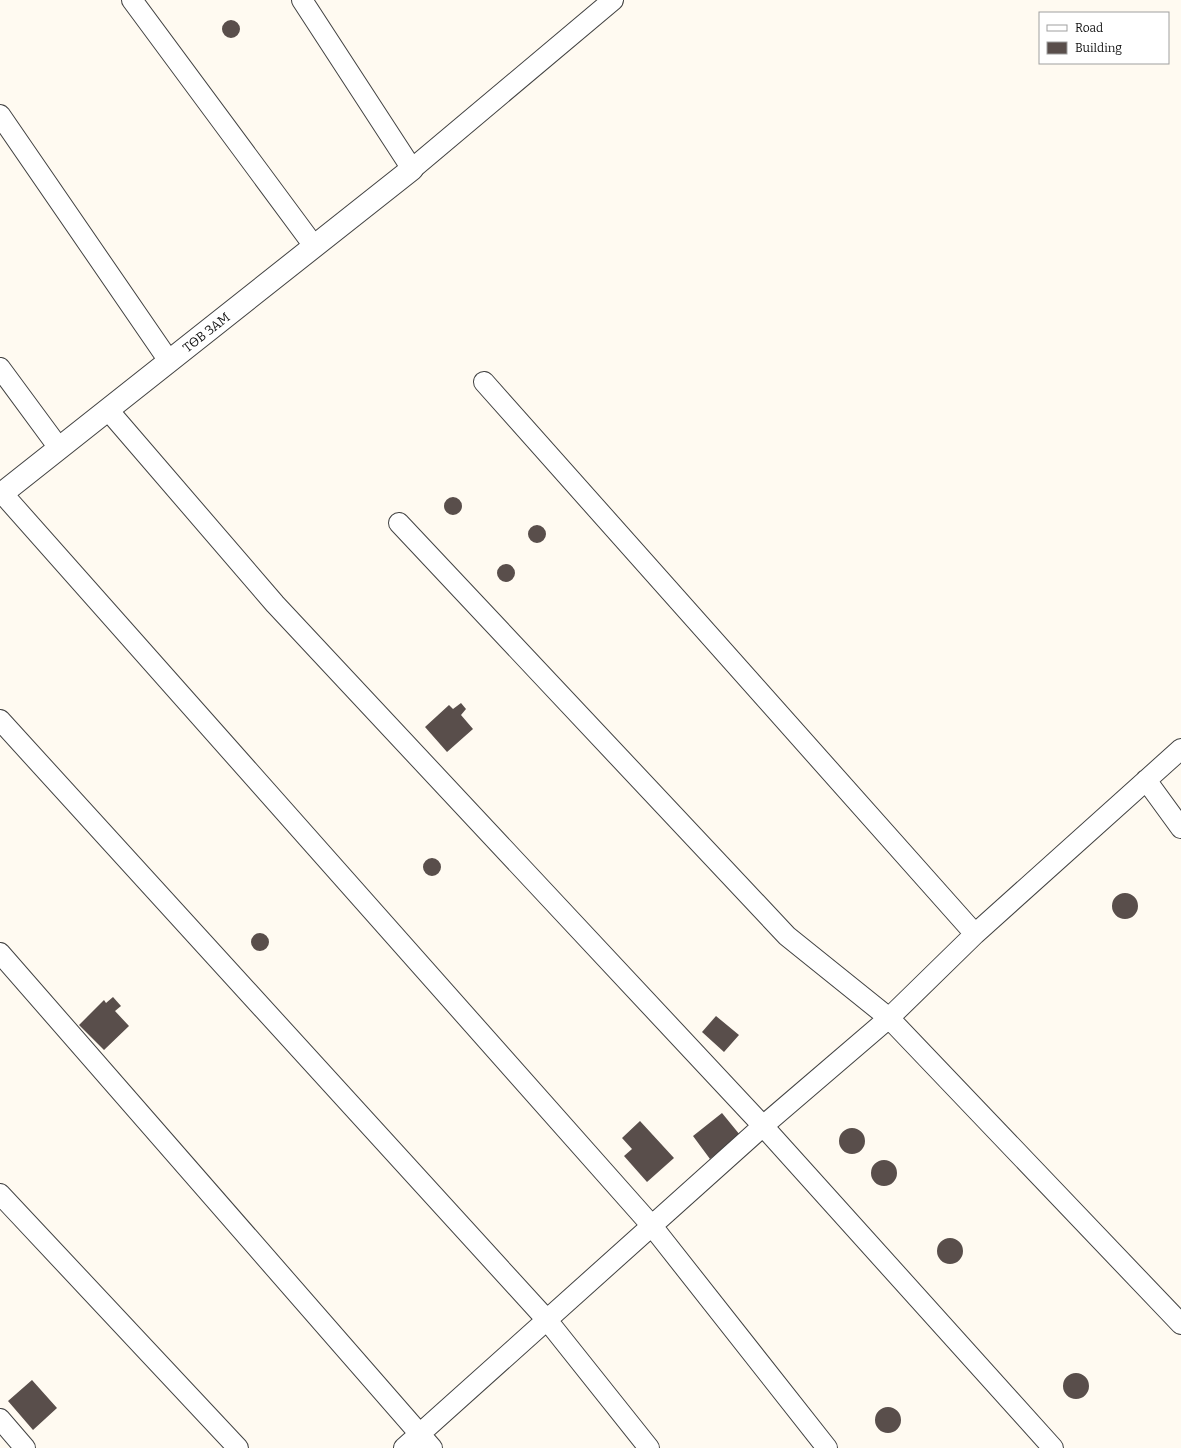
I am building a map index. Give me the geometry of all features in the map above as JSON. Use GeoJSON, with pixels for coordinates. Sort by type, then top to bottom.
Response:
{"type":"FeatureCollection","features":[{"type":"Feature","properties":{"kind":"street"},"geometry":{"type":"LineString","coordinates":[[132,0],[314,246]]}},
{"type":"Feature","properties":{"kind":"street"},"geometry":{"type":"LineString","coordinates":[[302,0],[412,169],[613,0]]}},
{"type":"Feature","properties":{"kind":"street"},"geometry":{"type":"LineString","coordinates":[[0,116],[169,361]]}},
{"type":"Feature","properties":{"kind":"street","name":"ТӨВ ЗАМ"},"geometry":{"type":"LineString","coordinates":[[1,494],[412,169]]}},
{"type":"Feature","properties":{"kind":"street"},"geometry":{"type":"LineString","coordinates":[[0,368],[59,448]]}},
{"type":"Feature","properties":{"kind":"street"},"geometry":{"type":"LineString","coordinates":[[484,382],[975,934]]}},
{"type":"Feature","properties":{"kind":"street"},"geometry":{"type":"LineString","coordinates":[[108,410],[276,604],[763,1126],[1053,1448]]}},
{"type":"Feature","properties":{"kind":"street"},"geometry":{"type":"LineString","coordinates":[[1,494],[652,1226],[827,1448]]}},
{"type":"Feature","properties":{"kind":"street"},"geometry":{"type":"LineString","coordinates":[[399,523],[787,936],[889,1018],[1181,1324]]}},
{"type":"Feature","properties":{"kind":"street"},"geometry":{"type":"LineString","coordinates":[[0,720],[547,1320],[649,1448]]}},
{"type":"Feature","properties":{"kind":"street"},"geometry":{"type":"LineString","coordinates":[[404,1448],[426,1441],[547,1320],[763,1126],[889,1018],[975,934],[1181,749]]}},
{"type":"Feature","properties":{"kind":"street"},"geometry":{"type":"LineString","coordinates":[[1146,780],[1181,828]]}},
{"type":"Feature","properties":{"kind":"street"},"geometry":{"type":"LineString","coordinates":[[0,953],[426,1441]]}},
{"type":"Feature","properties":{"kind":"street"},"geometry":{"type":"LineString","coordinates":[[0,1194],[238,1448]]}},
{"type":"Feature","properties":{"kind":"street"},"geometry":{"type":"LineString","coordinates":[[0,1419],[25,1448]]}},
{"type":"Feature","properties":{"kind":"building"},"geometry":{"type":"Polygon","coordinates":[[[231,20],[237,23],[240,29],[237,35],[231,38],[225,35],[222,29],[225,23],[231,20]]]}},
{"type":"Feature","properties":{"kind":"building"},"geometry":{"type":"Polygon","coordinates":[[[453,497],[459,500],[462,506],[459,512],[453,515],[447,512],[444,506],[447,500],[453,497]]]}},
{"type":"Feature","properties":{"kind":"building"},"geometry":{"type":"Polygon","coordinates":[[[537,525],[543,528],[546,534],[543,540],[537,543],[531,540],[528,534],[531,528],[537,525]]]}},
{"type":"Feature","properties":{"kind":"building"},"geometry":{"type":"Polygon","coordinates":[[[506,564],[512,567],[515,573],[512,579],[506,582],[500,579],[497,573],[500,567],[506,564]]]}},
{"type":"Feature","properties":{"kind":"building"},"geometry":{"type":"Polygon","coordinates":[[[461,703],[466,709],[461,715],[473,729],[447,752],[425,727],[449,705],[453,709],[461,703]]]}},
{"type":"Feature","properties":{"kind":"building"},"geometry":{"type":"Polygon","coordinates":[[[432,858],[438,861],[441,867],[438,873],[432,876],[426,873],[423,867],[426,861],[432,858]]]}},
{"type":"Feature","properties":{"kind":"building"},"geometry":{"type":"Polygon","coordinates":[[[1125,893],[1134,897],[1138,906],[1134,915],[1125,919],[1116,915],[1112,906],[1116,897],[1125,893]]]}},
{"type":"Feature","properties":{"kind":"building"},"geometry":{"type":"Polygon","coordinates":[[[260,933],[266,936],[269,942],[266,948],[260,951],[254,948],[251,942],[254,936],[260,933]]]}},
{"type":"Feature","properties":{"kind":"building"},"geometry":{"type":"Polygon","coordinates":[[[113,997],[121,1006],[115,1011],[129,1026],[104,1050],[79,1025],[104,1000],[106,1003],[113,997]]]}},
{"type":"Feature","properties":{"kind":"building"},"geometry":{"type":"Polygon","coordinates":[[[716,1016],[739,1035],[724,1052],[702,1032],[716,1016]]]}},
{"type":"Feature","properties":{"kind":"building"},"geometry":{"type":"Polygon","coordinates":[[[722,1113],[740,1135],[710,1159],[693,1136],[722,1113]]]}},
{"type":"Feature","properties":{"kind":"building"},"geometry":{"type":"Polygon","coordinates":[[[640,1121],[674,1158],[647,1182],[624,1156],[632,1149],[622,1138],[640,1121]]]}},
{"type":"Feature","properties":{"kind":"building"},"geometry":{"type":"Polygon","coordinates":[[[852,1128],[861,1132],[865,1141],[861,1150],[852,1154],[843,1150],[839,1141],[843,1132],[852,1128]]]}},
{"type":"Feature","properties":{"kind":"building"},"geometry":{"type":"Polygon","coordinates":[[[884,1160],[893,1164],[897,1173],[893,1182],[884,1186],[875,1182],[871,1173],[875,1164],[884,1160]]]}},
{"type":"Feature","properties":{"kind":"building"},"geometry":{"type":"Polygon","coordinates":[[[950,1238],[959,1242],[963,1251],[959,1260],[950,1264],[941,1260],[937,1251],[941,1242],[950,1238]]]}},
{"type":"Feature","properties":{"kind":"building"},"geometry":{"type":"Polygon","coordinates":[[[1076,1373],[1085,1377],[1089,1386],[1085,1395],[1076,1399],[1067,1395],[1063,1386],[1067,1377],[1076,1373]]]}},
{"type":"Feature","properties":{"kind":"building"},"geometry":{"type":"Polygon","coordinates":[[[32,1380],[57,1408],[33,1430],[8,1401],[32,1380]]]}},
{"type":"Feature","properties":{"kind":"building"},"geometry":{"type":"Polygon","coordinates":[[[888,1407],[897,1411],[901,1420],[897,1429],[888,1433],[879,1429],[875,1420],[879,1411],[888,1407]]]}}]}
